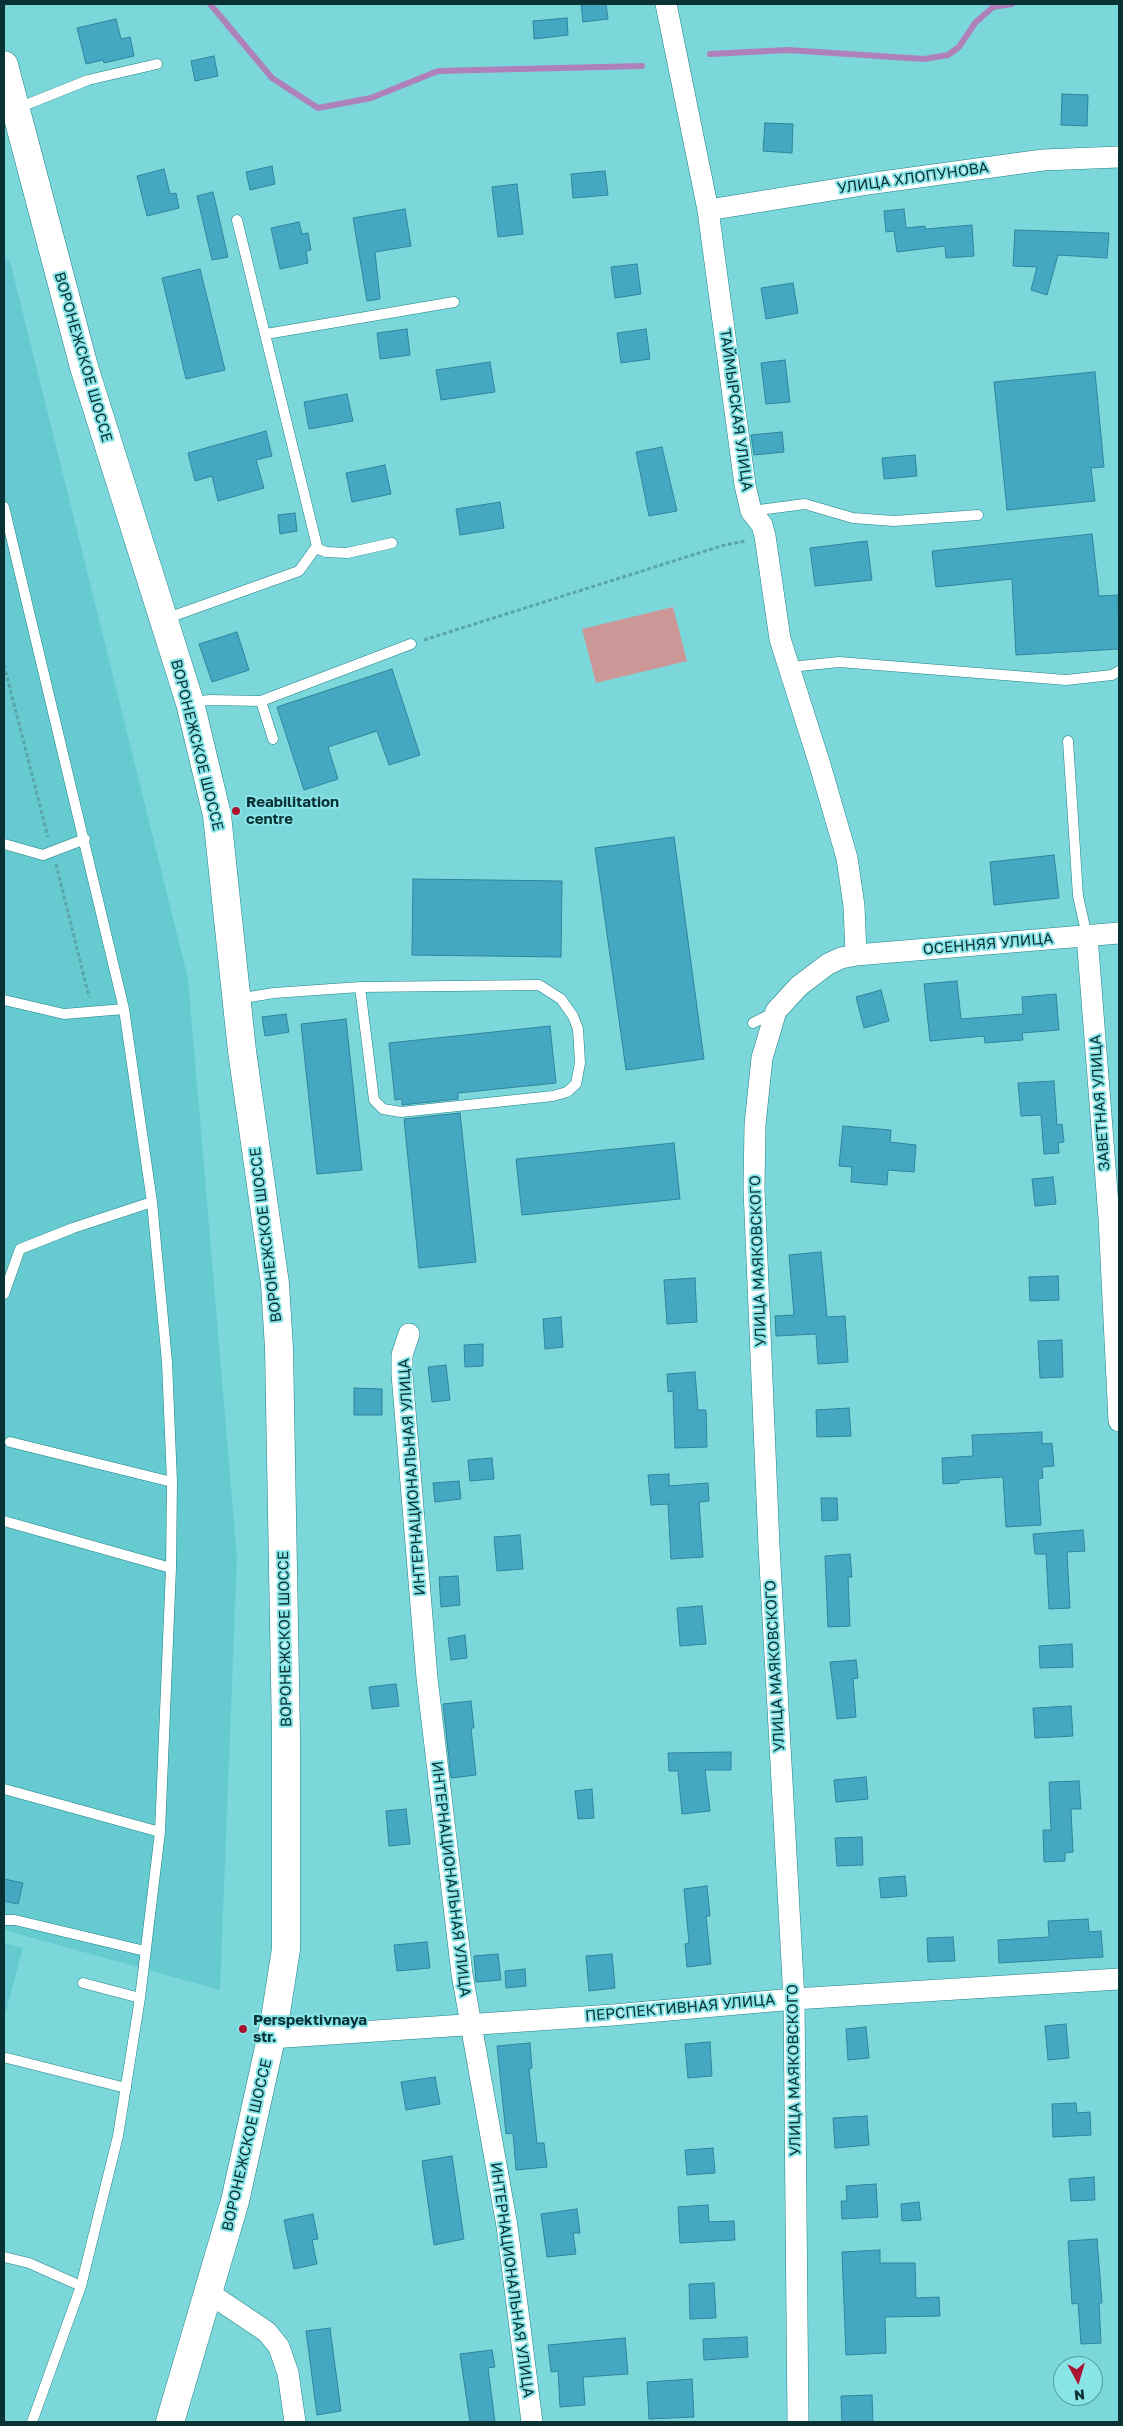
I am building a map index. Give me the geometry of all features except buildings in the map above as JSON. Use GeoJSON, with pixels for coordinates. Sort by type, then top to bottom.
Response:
{"type":"FeatureCollection","features":[{"type":"Feature","properties":{"kind":"main road","name":"ВОРОНЕЖСКОЕ ШОССЕ"},"geometry":{"type":"LineString","coordinates":[[4,65],[10,113],[84,367],[190,703],[218,815],[236,999],[275,1284],[279,1348],[286,1734],[286,1940],[271,2038],[235,2201],[170,2422]]}},
{"type":"Feature","properties":{"kind":"street","name":"ТАЙМЫРСКАЯ УЛИЦА"},"geometry":{"type":"LineString","coordinates":[[666,4],[708,210],[745,485],[752,511],[762,525],[765,536],[780,639],[847,858],[854,906],[856,955]]}},
{"type":"Feature","properties":{"kind":"street","name":"УЛИЦА ХЛОПУНОВА"},"geometry":{"type":"LineString","coordinates":[[708,210],[875,183],[1043,160],[1119,156]]}},
{"type":"Feature","properties":{"kind":"street","name":"ОСЕННЯЯ УЛИЦА"},"geometry":{"type":"LineString","coordinates":[[856,955],[1119,933]]}},
{"type":"Feature","properties":{"kind":"street","name":"ЗАВЕТНАЯ УЛИЦА"},"geometry":{"type":"LineString","coordinates":[[1086,936],[1109,1218],[1119,1421]]}},
{"type":"Feature","properties":{"kind":"street","name":"УЛИЦА МАЯКОВСКОГО"},"geometry":{"type":"LineString","coordinates":[[798,2422],[794,1998],[769,1546],[754,1189],[755,1124],[762,1058],[776,1011],[799,986],[828,964],[840,958],[856,955]]}},
{"type":"Feature","properties":{"kind":"street","name":"ИНТЕРНАЦИОНАЛЬНАЯ УЛИЦА"},"geometry":{"type":"LineString","coordinates":[[408,1334],[402,1355],[402,1374],[426,1669],[462,1974],[507,2226],[532,2422]]}},
{"type":"Feature","properties":{"kind":"street","name":"ПЕРСПЕКТИВНАЯ УЛИЦА"},"geometry":{"type":"LineString","coordinates":[[271,2038],[471,2025],[794,1998],[1119,1979]]}},
{"type":"Feature","properties":{"kind":"street"},"geometry":{"type":"LineString","coordinates":[[209,2293],[267,2332],[279,2347],[288,2374],[295,2422]]}},
{"type":"Feature","properties":{"kind":"lane"},"geometry":{"type":"LineString","coordinates":[[10,113],[88,80],[156,64]]}},
{"type":"Feature","properties":{"kind":"lane"},"geometry":{"type":"LineString","coordinates":[[164,619],[299,571],[316,548],[317,539],[237,220]]}},
{"type":"Feature","properties":{"kind":"lane"},"geometry":{"type":"LineString","coordinates":[[266,334],[454,302]]}},
{"type":"Feature","properties":{"kind":"lane"},"geometry":{"type":"LineString","coordinates":[[752,511],[805,504],[853,518],[894,521],[978,515]]}},
{"type":"Feature","properties":{"kind":"lane"},"geometry":{"type":"LineString","coordinates":[[4,507],[85,839],[124,1009],[152,1202],[167,1362],[172,1482],[171,1568],[160,1832],[140,1998],[118,2136],[81,2286],[32,2422]]}},
{"type":"Feature","properties":{"kind":"lane"},"geometry":{"type":"LineString","coordinates":[[316,548],[326,552],[347,552],[392,543]]}},
{"type":"Feature","properties":{"kind":"lane"},"geometry":{"type":"LineString","coordinates":[[190,703],[210,700],[261,701],[412,644]]}},
{"type":"Feature","properties":{"kind":"lane"},"geometry":{"type":"LineString","coordinates":[[790,667],[839,662],[1066,680],[1112,675],[1119,671]]}},
{"type":"Feature","properties":{"kind":"lane"},"geometry":{"type":"LineString","coordinates":[[261,701],[273,739]]}},
{"type":"Feature","properties":{"kind":"lane"},"geometry":{"type":"LineString","coordinates":[[1068,741],[1078,896],[1086,936]]}},
{"type":"Feature","properties":{"kind":"lane"},"geometry":{"type":"LineString","coordinates":[[4,844],[43,855],[85,839]]}},
{"type":"Feature","properties":{"kind":"lane"},"geometry":{"type":"LineString","coordinates":[[236,999],[274,993],[360,987],[539,985],[561,999],[573,1016],[578,1029],[580,1063],[576,1084],[567,1092],[553,1096],[401,1112],[383,1109],[374,1100],[360,987]]}},
{"type":"Feature","properties":{"kind":"lane"},"geometry":{"type":"LineString","coordinates":[[4,1000],[64,1014],[124,1009]]}},
{"type":"Feature","properties":{"kind":"lane"},"geometry":{"type":"LineString","coordinates":[[753,1023],[762,1021],[776,1011]]}},
{"type":"Feature","properties":{"kind":"lane"},"geometry":{"type":"LineString","coordinates":[[4,1294],[20,1249],[73,1228],[152,1202]]}},
{"type":"Feature","properties":{"kind":"lane"},"geometry":{"type":"LineString","coordinates":[[10,1442],[172,1482]]}},
{"type":"Feature","properties":{"kind":"lane"},"geometry":{"type":"LineString","coordinates":[[4,1522],[171,1568]]}},
{"type":"Feature","properties":{"kind":"lane"},"geometry":{"type":"LineString","coordinates":[[4,1789],[160,1832]]}},
{"type":"Feature","properties":{"kind":"lane"},"geometry":{"type":"LineString","coordinates":[[4,1920],[15,1920],[145,1951]]}},
{"type":"Feature","properties":{"kind":"lane"},"geometry":{"type":"LineString","coordinates":[[83,1983],[140,1998]]}},
{"type":"Feature","properties":{"kind":"lane"},"geometry":{"type":"LineString","coordinates":[[7,2058],[126,2088]]}},
{"type":"Feature","properties":{"kind":"lane"},"geometry":{"type":"LineString","coordinates":[[4,2257],[29,2263],[81,2286]]}},
{"type":"Feature","properties":{"kind":"path"},"geometry":{"type":"LineString","coordinates":[[412,644],[721,546],[765,536]]}},
{"type":"Feature","properties":{"kind":"shaded area"},"geometry":{"type":"Polygon","coordinates":[[[4,260],[10,261],[188,978],[237,1557],[220,1990],[4,1930],[4,260]]]}},
{"type":"Feature","properties":{"kind":"shaded area"},"geometry":{"type":"Polygon","coordinates":[[[673,607],[687,661],[596,683],[582,629],[673,607]]]}},
{"type":"Feature","properties":{"kind":"shaded area"},"geometry":{"type":"Polygon","coordinates":[[[4,1943],[23,1948],[4,2019],[4,1943]]]}},
{"type":"Feature","properties":{"kind":"waterway"},"geometry":{"type":"LineString","coordinates":[[210,4],[272,78],[318,108],[371,98],[438,71],[642,66]]}},
{"type":"Feature","properties":{"kind":"waterway"},"geometry":{"type":"LineString","coordinates":[[710,54],[788,50],[924,59],[948,55],[959,47],[975,23],[993,7],[1012,4]]}},
{"type":"Feature","properties":{"kind":"place","name":"Reabilitation centre"},"geometry":{"type":"Point","coordinates":[236,811]}},
{"type":"Feature","properties":{"kind":"place","name":"Perspektivnaya str."},"geometry":{"type":"Point","coordinates":[243,2029]}}]}
